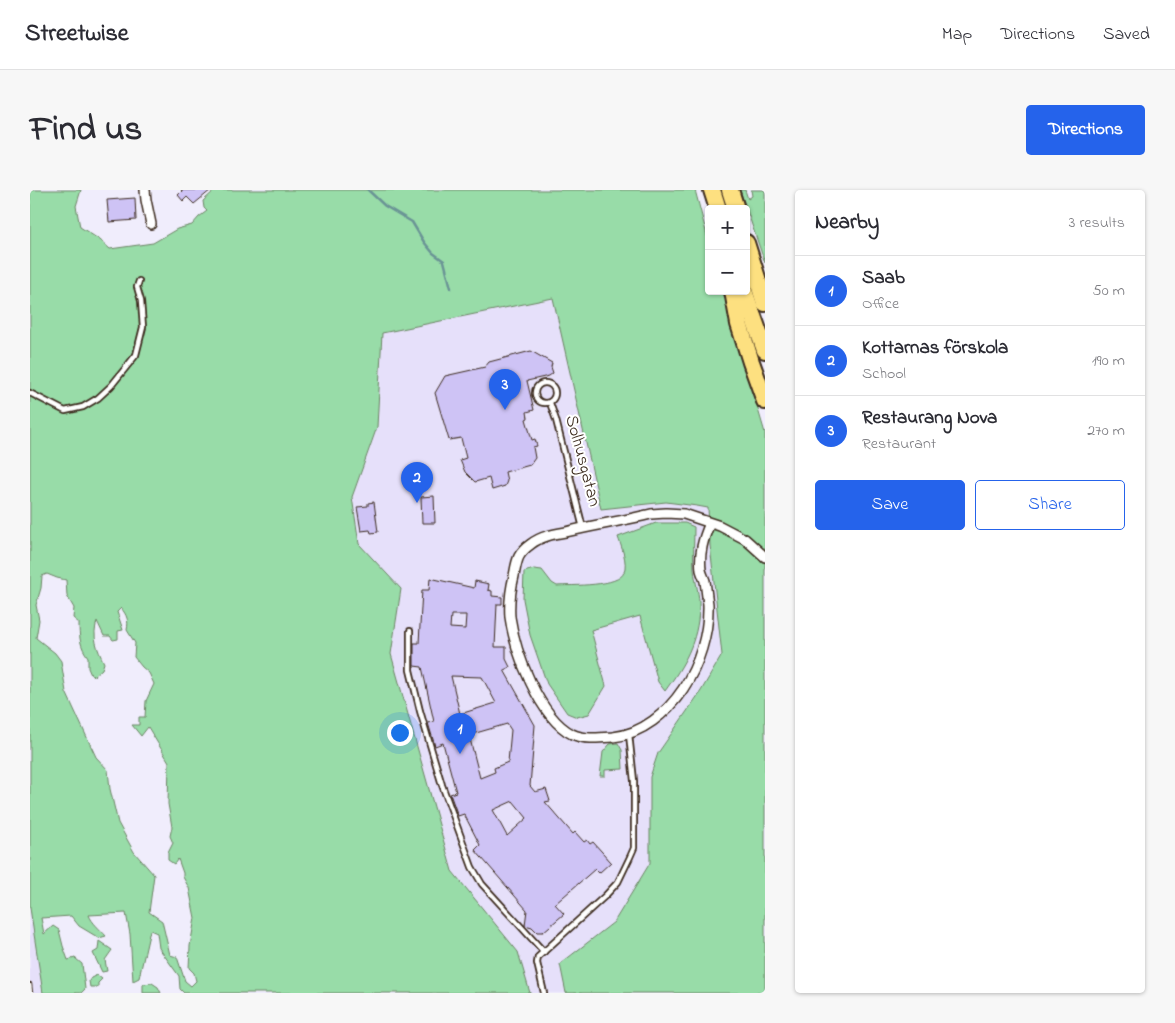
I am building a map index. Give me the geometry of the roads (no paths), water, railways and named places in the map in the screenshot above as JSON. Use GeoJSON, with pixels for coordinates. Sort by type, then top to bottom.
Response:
{"type":"FeatureCollection","features":[{"type":"Feature","properties":{"kind":"highway"},"geometry":{"type":"LineString","coordinates":[[730,190],[735,205]]}},
{"type":"Feature","properties":{"kind":"highway"},"geometry":{"type":"LineString","coordinates":[[748,250],[765,303]]}},
{"type":"Feature","properties":{"kind":"highway"},"geometry":{"type":"LineString","coordinates":[[756,276],[765,295]]}},
{"type":"Feature","properties":{"kind":"highway"},"geometry":{"type":"LineString","coordinates":[[734,295],[739,324],[765,401]]}},
{"type":"Feature","properties":{"kind":"highway"},"geometry":{"type":"LineString","coordinates":[[745,295],[765,350]]}},
{"type":"Feature","properties":{"kind":"street"},"geometry":{"type":"LineString","coordinates":[[145,190],[151,224]]}},
{"type":"Feature","properties":{"kind":"street","name":"Solhusgatan"},"geometry":{"type":"LineString","coordinates":[[710,523],[702,544],[700,557],[708,604],[703,647],[683,689],[669,707],[645,726],[629,734],[601,738],[581,737],[561,726],[540,701],[529,679],[520,656],[510,616],[512,583],[518,556],[531,543],[541,538],[651,514],[684,514],[710,523],[733,532],[745,539],[765,557]]}},
{"type":"Feature","properties":{"kind":"lane"},"geometry":{"type":"LineString","coordinates":[[30,393],[65,411],[83,407],[98,398],[111,386],[136,355],[143,327],[141,301],[137,287],[139,281]]}},
{"type":"Feature","properties":{"kind":"lane","name":"Solhusgatan"},"geometry":{"type":"LineString","coordinates":[[549,383],[555,389],[555,397],[550,403],[542,403],[536,398],[536,390],[541,384],[549,383]]}},
{"type":"Feature","properties":{"kind":"lane","name":"Solhusgatan"},"geometry":{"type":"LineString","coordinates":[[550,403],[583,528]]}},
{"type":"Feature","properties":{"kind":"lane"},"geometry":{"type":"LineString","coordinates":[[410,631],[410,670],[420,711],[442,785],[472,867],[482,884],[544,952]]}},
{"type":"Feature","properties":{"kind":"lane"},"geometry":{"type":"LineString","coordinates":[[544,993],[537,963],[538,957],[618,882],[634,848],[634,781],[629,734]]}},
{"type":"Feature","properties":{"kind":"waterway"},"geometry":{"type":"LineString","coordinates":[[368,190],[385,206],[412,222],[433,253],[444,261],[451,288]]}},
{"type":"Feature","properties":{"kind":"railway"},"geometry":{"type":"LineString","coordinates":[[30,984],[31,993]]}},
{"type":"Feature","properties":{"kind":"place","name":"Restaurang Nova"},"geometry":{"type":"Point","coordinates":[505,410]}},
{"type":"Feature","properties":{"kind":"place","name":"Kottarnas förskola"},"geometry":{"type":"Point","coordinates":[417,503]}},
{"type":"Feature","properties":{"kind":"place","name":"Saab"},"geometry":{"type":"Point","coordinates":[460,754]}}]}
